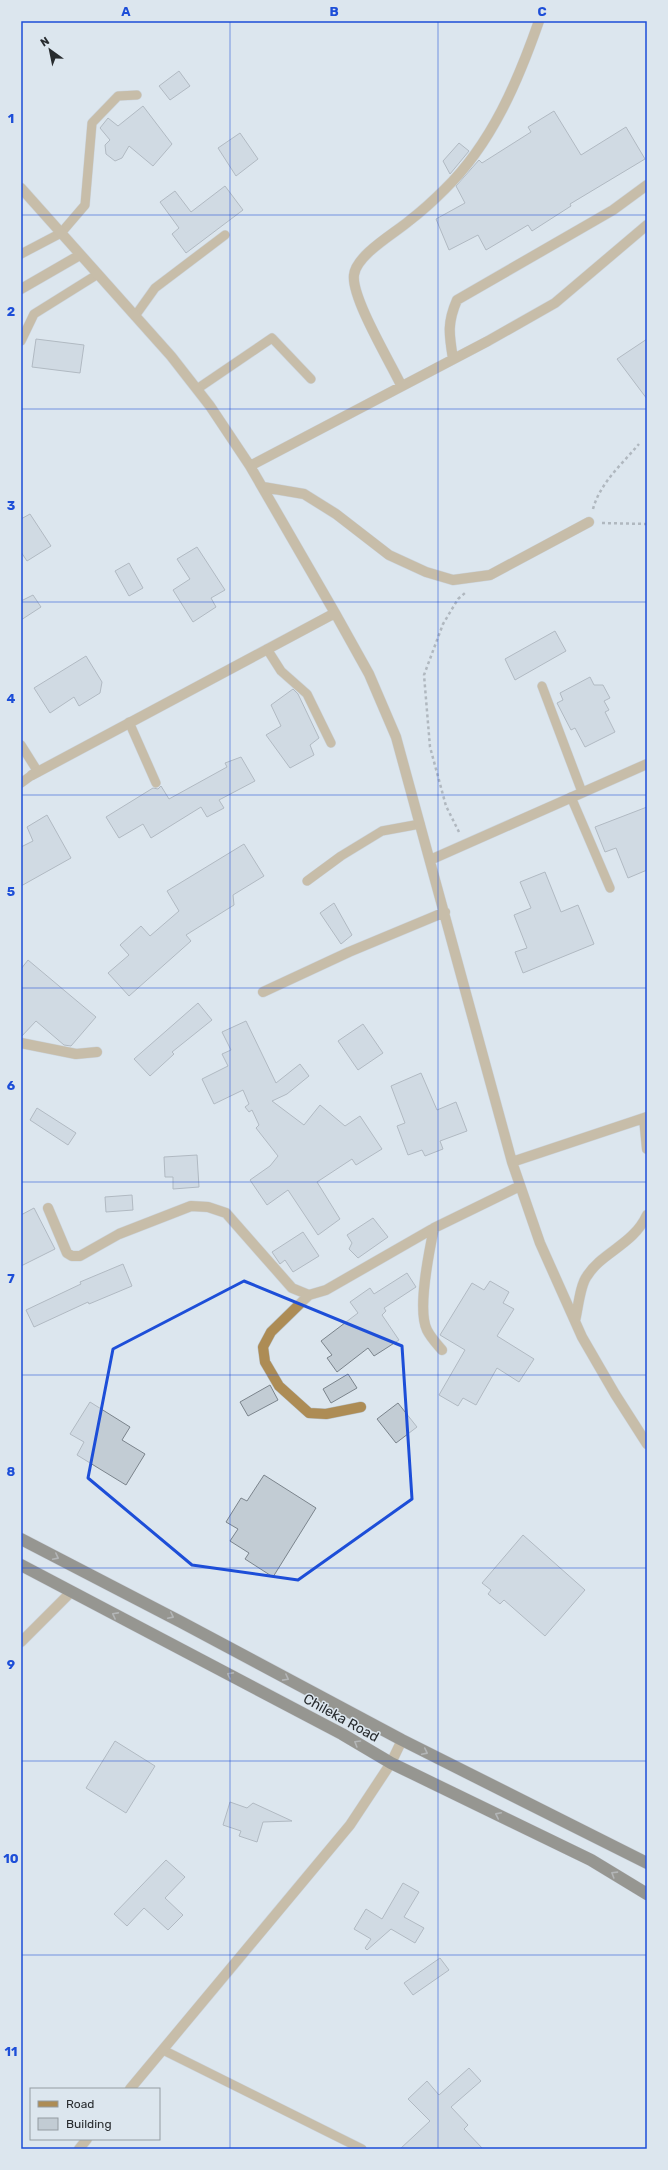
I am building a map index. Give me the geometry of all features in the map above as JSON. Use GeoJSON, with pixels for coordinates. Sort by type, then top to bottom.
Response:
{"type":"FeatureCollection","features":[{"type":"Feature","properties":{"kind":"highway","name":"Chileka Road"},"geometry":{"type":"LineString","coordinates":[[21,1539],[181,1622],[402,1740],[647,1863]]}},
{"type":"Feature","properties":{"kind":"highway","name":"Chileka Road"},"geometry":{"type":"LineString","coordinates":[[21,1565],[342,1734],[391,1763],[591,1860],[647,1894]]}},
{"type":"Feature","properties":{"kind":"street"},"geometry":{"type":"LineString","coordinates":[[401,385],[354,287],[354,274],[360,262],[371,250],[410,220],[446,188],[470,160],[490,132],[516,84],[539,21]]}},
{"type":"Feature","properties":{"kind":"street"},"geometry":{"type":"LineString","coordinates":[[453,358],[448,331],[450,315],[457,300],[613,210],[647,185]]}},
{"type":"Feature","properties":{"kind":"street"},"geometry":{"type":"LineString","coordinates":[[21,188],[171,356],[197,389],[250,466],[369,674],[396,737],[512,1162],[540,1243],[575,1321],[615,1394],[647,1444]]}},
{"type":"Feature","properties":{"kind":"street"},"geometry":{"type":"LineString","coordinates":[[250,466],[555,303],[647,225]]}},
{"type":"Feature","properties":{"kind":"street"},"geometry":{"type":"LineString","coordinates":[[21,289],[80,255]]}},
{"type":"Feature","properties":{"kind":"street"},"geometry":{"type":"LineString","coordinates":[[263,488],[304,494],[336,514],[389,555],[426,572],[452,580],[490,575],[589,522]]}},
{"type":"Feature","properties":{"kind":"street"},"geometry":{"type":"LineString","coordinates":[[35,773],[335,613]]}},
{"type":"Feature","properties":{"kind":"street"},"geometry":{"type":"LineString","coordinates":[[430,860],[647,764]]}},
{"type":"Feature","properties":{"kind":"street"},"geometry":{"type":"LineString","coordinates":[[263,992],[349,952],[444,912]]}},
{"type":"Feature","properties":{"kind":"street"},"geometry":{"type":"LineString","coordinates":[[21,1044],[76,1054],[97,1052]]}},
{"type":"Feature","properties":{"kind":"street"},"geometry":{"type":"LineString","coordinates":[[512,1162],[646,1117],[647,1149]]}},
{"type":"Feature","properties":{"kind":"street"},"geometry":{"type":"LineString","coordinates":[[361,1407],[326,1414],[309,1413],[279,1386],[265,1362],[263,1347],[271,1332],[309,1295],[326,1290],[434,1228],[520,1186]]}},
{"type":"Feature","properties":{"kind":"street"},"geometry":{"type":"LineString","coordinates":[[48,1208],[67,1253],[72,1256],[80,1256],[119,1234],[191,1206],[208,1207],[226,1213],[292,1288],[309,1295]]}},
{"type":"Feature","properties":{"kind":"street"},"geometry":{"type":"LineString","coordinates":[[575,1321],[586,1277],[596,1265],[641,1228],[647,1214]]}},
{"type":"Feature","properties":{"kind":"street"},"geometry":{"type":"LineString","coordinates":[[434,1228],[427,1264],[424,1314],[426,1329],[442,1350]]}},
{"type":"Feature","properties":{"kind":"street"},"geometry":{"type":"LineString","coordinates":[[21,1642],[71,1592]]}},
{"type":"Feature","properties":{"kind":"street"},"geometry":{"type":"LineString","coordinates":[[131,2088],[350,1825],[391,1763],[402,1740]]}},
{"type":"Feature","properties":{"kind":"street"},"geometry":{"type":"LineString","coordinates":[[79,2149],[86,2140]]}},
{"type":"Feature","properties":{"kind":"lane"},"geometry":{"type":"LineString","coordinates":[[21,254],[61,233],[84,204],[92,123],[118,96],[136,95]]}},
{"type":"Feature","properties":{"kind":"lane"},"geometry":{"type":"LineString","coordinates":[[135,316],[155,288],[226,235]]}},
{"type":"Feature","properties":{"kind":"lane"},"geometry":{"type":"LineString","coordinates":[[21,341],[34,314],[98,274]]}},
{"type":"Feature","properties":{"kind":"lane"},"geometry":{"type":"LineString","coordinates":[[197,389],[272,338],[311,379]]}},
{"type":"Feature","properties":{"kind":"lane"},"geometry":{"type":"LineString","coordinates":[[268,649],[281,671],[307,694],[331,743]]}},
{"type":"Feature","properties":{"kind":"lane"},"geometry":{"type":"LineString","coordinates":[[542,686],[582,792]]}},
{"type":"Feature","properties":{"kind":"lane"},"geometry":{"type":"LineString","coordinates":[[129,722],[156,783]]}},
{"type":"Feature","properties":{"kind":"lane"},"geometry":{"type":"LineString","coordinates":[[21,745],[35,773],[21,783]]}},
{"type":"Feature","properties":{"kind":"lane"},"geometry":{"type":"LineString","coordinates":[[571,797],[610,888]]}},
{"type":"Feature","properties":{"kind":"lane"},"geometry":{"type":"LineString","coordinates":[[307,881],[341,856],[382,831],[420,824]]}},
{"type":"Feature","properties":{"kind":"lane"},"geometry":{"type":"LineString","coordinates":[[163,2050],[362,2149]]}},
{"type":"Feature","properties":{"kind":"path"},"geometry":{"type":"LineString","coordinates":[[639,444],[609,478],[596,497],[589,522],[647,524]]}},
{"type":"Feature","properties":{"kind":"path"},"geometry":{"type":"LineString","coordinates":[[466,845],[446,806],[430,747],[424,675],[444,624],[458,599],[468,591]]}},
{"type":"Feature","properties":{"kind":"highlighted area"},"geometry":{"type":"Polygon","coordinates":[[[244,1281],[402,1346],[412,1499],[298,1580],[192,1565],[88,1478],[113,1349],[244,1281]]]}},
{"type":"Feature","properties":{"kind":"building"},"geometry":{"type":"Polygon","coordinates":[[[179,71],[190,86],[170,100],[159,86],[179,71]]]}},
{"type":"Feature","properties":{"kind":"building"},"geometry":{"type":"Polygon","coordinates":[[[143,106],[172,144],[153,166],[129,146],[122,158],[115,161],[106,154],[105,145],[110,140],[100,128],[108,118],[118,126],[143,106]]]}},
{"type":"Feature","properties":{"kind":"building"},"geometry":{"type":"Polygon","coordinates":[[[554,111],[581,155],[626,127],[645,159],[570,204],[571,206],[532,231],[528,225],[486,250],[478,235],[449,250],[436,219],[465,203],[456,186],[479,160],[482,163],[531,132],[528,127],[554,111]]]}},
{"type":"Feature","properties":{"kind":"building"},"geometry":{"type":"Polygon","coordinates":[[[240,133],[258,159],[236,176],[218,148],[240,133]]]}},
{"type":"Feature","properties":{"kind":"building"},"geometry":{"type":"Polygon","coordinates":[[[459,143],[469,151],[450,174],[443,161],[459,143]]]}},
{"type":"Feature","properties":{"kind":"building"},"geometry":{"type":"Polygon","coordinates":[[[225,186],[243,210],[186,253],[172,234],[179,228],[160,202],[175,191],[191,212],[225,186]]]}},
{"type":"Feature","properties":{"kind":"building"},"geometry":{"type":"Polygon","coordinates":[[[36,339],[84,345],[80,373],[32,367],[36,339]]]}},
{"type":"Feature","properties":{"kind":"building"},"geometry":{"type":"Polygon","coordinates":[[[647,339],[647,399],[617,359],[647,339]]]}},
{"type":"Feature","properties":{"kind":"building"},"geometry":{"type":"Polygon","coordinates":[[[30,514],[51,546],[27,561],[21,552],[21,519],[30,514]]]}},
{"type":"Feature","properties":{"kind":"building"},"geometry":{"type":"Polygon","coordinates":[[[197,547],[225,590],[211,598],[216,607],[193,622],[173,590],[190,579],[177,559],[197,547]]]}},
{"type":"Feature","properties":{"kind":"building"},"geometry":{"type":"Polygon","coordinates":[[[129,563],[143,588],[129,596],[115,571],[129,563]]]}},
{"type":"Feature","properties":{"kind":"building"},"geometry":{"type":"Polygon","coordinates":[[[33,595],[41,607],[21,620],[21,601],[33,595]]]}},
{"type":"Feature","properties":{"kind":"building"},"geometry":{"type":"Polygon","coordinates":[[[555,631],[566,651],[515,680],[505,659],[555,631]]]}},
{"type":"Feature","properties":{"kind":"building"},"geometry":{"type":"Polygon","coordinates":[[[86,656],[102,682],[100,693],[79,706],[74,697],[50,713],[34,688],[86,656]]]}},
{"type":"Feature","properties":{"kind":"building"},"geometry":{"type":"Polygon","coordinates":[[[590,677],[594,685],[603,685],[610,698],[604,701],[609,710],[605,712],[615,732],[585,747],[575,728],[571,730],[557,703],[563,700],[560,693],[590,677]]]}},
{"type":"Feature","properties":{"kind":"building"},"geometry":{"type":"Polygon","coordinates":[[[293,689],[298,694],[319,738],[310,745],[314,755],[290,768],[266,735],[281,726],[271,705],[293,689]]]}},
{"type":"Feature","properties":{"kind":"building"},"geometry":{"type":"Polygon","coordinates":[[[241,757],[255,781],[219,800],[224,808],[207,817],[201,807],[151,838],[143,824],[119,838],[106,817],[153,788],[158,789],[161,786],[169,799],[227,767],[225,763],[241,757]]]}},
{"type":"Feature","properties":{"kind":"building"},"geometry":{"type":"Polygon","coordinates":[[[647,807],[647,870],[628,878],[616,848],[605,852],[595,827],[647,807]]]}},
{"type":"Feature","properties":{"kind":"building"},"geometry":{"type":"Polygon","coordinates":[[[47,815],[71,858],[21,886],[21,847],[33,841],[27,827],[47,815]]]}},
{"type":"Feature","properties":{"kind":"building"},"geometry":{"type":"Polygon","coordinates":[[[244,844],[264,876],[233,895],[234,905],[186,935],[191,941],[129,996],[108,973],[129,955],[120,945],[141,926],[150,936],[179,911],[167,891],[244,844]]]}},
{"type":"Feature","properties":{"kind":"building"},"geometry":{"type":"Polygon","coordinates":[[[545,872],[561,912],[578,905],[594,944],[523,973],[515,952],[527,948],[514,915],[531,908],[520,882],[545,872]]]}},
{"type":"Feature","properties":{"kind":"building"},"geometry":{"type":"Polygon","coordinates":[[[334,903],[352,935],[341,944],[320,913],[334,903]]]}},
{"type":"Feature","properties":{"kind":"building"},"geometry":{"type":"Polygon","coordinates":[[[28,960],[96,1017],[71,1046],[64,1045],[36,1021],[21,1037],[21,969],[28,960]]]}},
{"type":"Feature","properties":{"kind":"building"},"geometry":{"type":"Polygon","coordinates":[[[198,1003],[212,1020],[172,1052],[174,1054],[150,1076],[134,1059],[198,1003]]]}},
{"type":"Feature","properties":{"kind":"building"},"geometry":{"type":"Polygon","coordinates":[[[246,1021],[276,1083],[300,1064],[309,1076],[287,1094],[272,1101],[304,1125],[320,1105],[345,1126],[360,1116],[382,1149],[356,1165],[352,1159],[317,1182],[340,1219],[318,1235],[288,1190],[267,1205],[250,1180],[270,1166],[278,1156],[256,1128],[259,1125],[252,1110],[249,1112],[245,1107],[249,1104],[243,1090],[214,1104],[202,1079],[228,1066],[222,1054],[231,1050],[222,1032],[246,1021]]]}},
{"type":"Feature","properties":{"kind":"building"},"geometry":{"type":"Polygon","coordinates":[[[363,1024],[383,1053],[358,1070],[338,1041],[363,1024]]]}},
{"type":"Feature","properties":{"kind":"building"},"geometry":{"type":"Polygon","coordinates":[[[421,1073],[437,1110],[456,1102],[467,1131],[440,1141],[443,1149],[425,1156],[422,1150],[408,1155],[397,1126],[405,1123],[391,1086],[421,1073]]]}},
{"type":"Feature","properties":{"kind":"building"},"geometry":{"type":"Polygon","coordinates":[[[37,1108],[76,1133],[68,1145],[30,1120],[37,1108]]]}},
{"type":"Feature","properties":{"kind":"building"},"geometry":{"type":"Polygon","coordinates":[[[197,1155],[199,1187],[173,1189],[173,1177],[165,1177],[164,1157],[197,1155]]]}},
{"type":"Feature","properties":{"kind":"building"},"geometry":{"type":"Polygon","coordinates":[[[132,1195],[133,1210],[106,1212],[105,1197],[132,1195]]]}},
{"type":"Feature","properties":{"kind":"building"},"geometry":{"type":"Polygon","coordinates":[[[34,1208],[55,1249],[21,1266],[21,1215],[34,1208]]]}},
{"type":"Feature","properties":{"kind":"building"},"geometry":{"type":"Polygon","coordinates":[[[373,1218],[388,1237],[358,1258],[349,1249],[352,1243],[347,1235],[373,1218]]]}},
{"type":"Feature","properties":{"kind":"building"},"geometry":{"type":"Polygon","coordinates":[[[303,1232],[319,1256],[293,1272],[285,1260],[280,1264],[272,1252],[303,1232]]]}},
{"type":"Feature","properties":{"kind":"building"},"geometry":{"type":"Polygon","coordinates":[[[123,1264],[132,1286],[89,1304],[88,1302],[34,1327],[26,1310],[81,1284],[80,1282],[123,1264]]]}},
{"type":"Feature","properties":{"kind":"building"},"geometry":{"type":"Polygon","coordinates":[[[407,1273],[416,1287],[384,1308],[386,1311],[382,1315],[399,1340],[374,1356],[368,1348],[337,1372],[327,1358],[332,1355],[321,1341],[358,1313],[350,1302],[370,1288],[374,1294],[407,1273]]]}},
{"type":"Feature","properties":{"kind":"building"},"geometry":{"type":"Polygon","coordinates":[[[490,1281],[509,1292],[503,1303],[514,1309],[497,1336],[534,1359],[519,1382],[497,1368],[476,1405],[463,1398],[458,1406],[439,1395],[465,1350],[440,1335],[472,1283],[484,1290],[490,1281]]]}},
{"type":"Feature","properties":{"kind":"building"},"geometry":{"type":"Polygon","coordinates":[[[348,1374],[357,1388],[331,1403],[323,1389],[348,1374]]]}},
{"type":"Feature","properties":{"kind":"building"},"geometry":{"type":"Polygon","coordinates":[[[270,1385],[278,1400],[248,1416],[240,1402],[270,1385]]]}},
{"type":"Feature","properties":{"kind":"building"},"geometry":{"type":"Polygon","coordinates":[[[90,1402],[130,1427],[122,1440],[145,1454],[126,1485],[77,1455],[84,1442],[70,1434],[90,1402]]]}},
{"type":"Feature","properties":{"kind":"building"},"geometry":{"type":"Polygon","coordinates":[[[398,1403],[417,1427],[396,1443],[377,1419],[398,1403]]]}},
{"type":"Feature","properties":{"kind":"building"},"geometry":{"type":"Polygon","coordinates":[[[264,1475],[316,1508],[273,1577],[245,1559],[249,1553],[230,1541],[238,1529],[226,1522],[241,1498],[247,1501],[264,1475]]]}},
{"type":"Feature","properties":{"kind":"building"},"geometry":{"type":"Polygon","coordinates":[[[523,1535],[585,1590],[545,1636],[504,1600],[500,1604],[488,1594],[491,1590],[482,1583],[523,1535]]]}},
{"type":"Feature","properties":{"kind":"building"},"geometry":{"type":"Polygon","coordinates":[[[115,1741],[155,1766],[126,1813],[86,1788],[115,1741]]]}},
{"type":"Feature","properties":{"kind":"building"},"geometry":{"type":"Polygon","coordinates":[[[230,1802],[247,1808],[253,1803],[292,1821],[263,1822],[257,1842],[239,1836],[241,1831],[223,1825],[230,1802]]]}},
{"type":"Feature","properties":{"kind":"building"},"geometry":{"type":"Polygon","coordinates":[[[166,1860],[185,1877],[165,1898],[183,1915],[168,1930],[144,1908],[127,1926],[114,1914],[166,1860]]]}},
{"type":"Feature","properties":{"kind":"building"},"geometry":{"type":"Polygon","coordinates":[[[403,1883],[419,1892],[404,1917],[424,1928],[415,1943],[391,1929],[367,1950],[365,1948],[371,1939],[354,1929],[366,1909],[382,1919],[403,1883]]]}},
{"type":"Feature","properties":{"kind":"building"},"geometry":{"type":"Polygon","coordinates":[[[440,1958],[449,1970],[413,1995],[404,1983],[440,1958]]]}},
{"type":"Feature","properties":{"kind":"building"},"geometry":{"type":"Polygon","coordinates":[[[469,2068],[481,2081],[451,2107],[468,2125],[464,2129],[483,2149],[400,2149],[430,2121],[408,2099],[427,2081],[439,2095],[469,2068]]]}}]}
